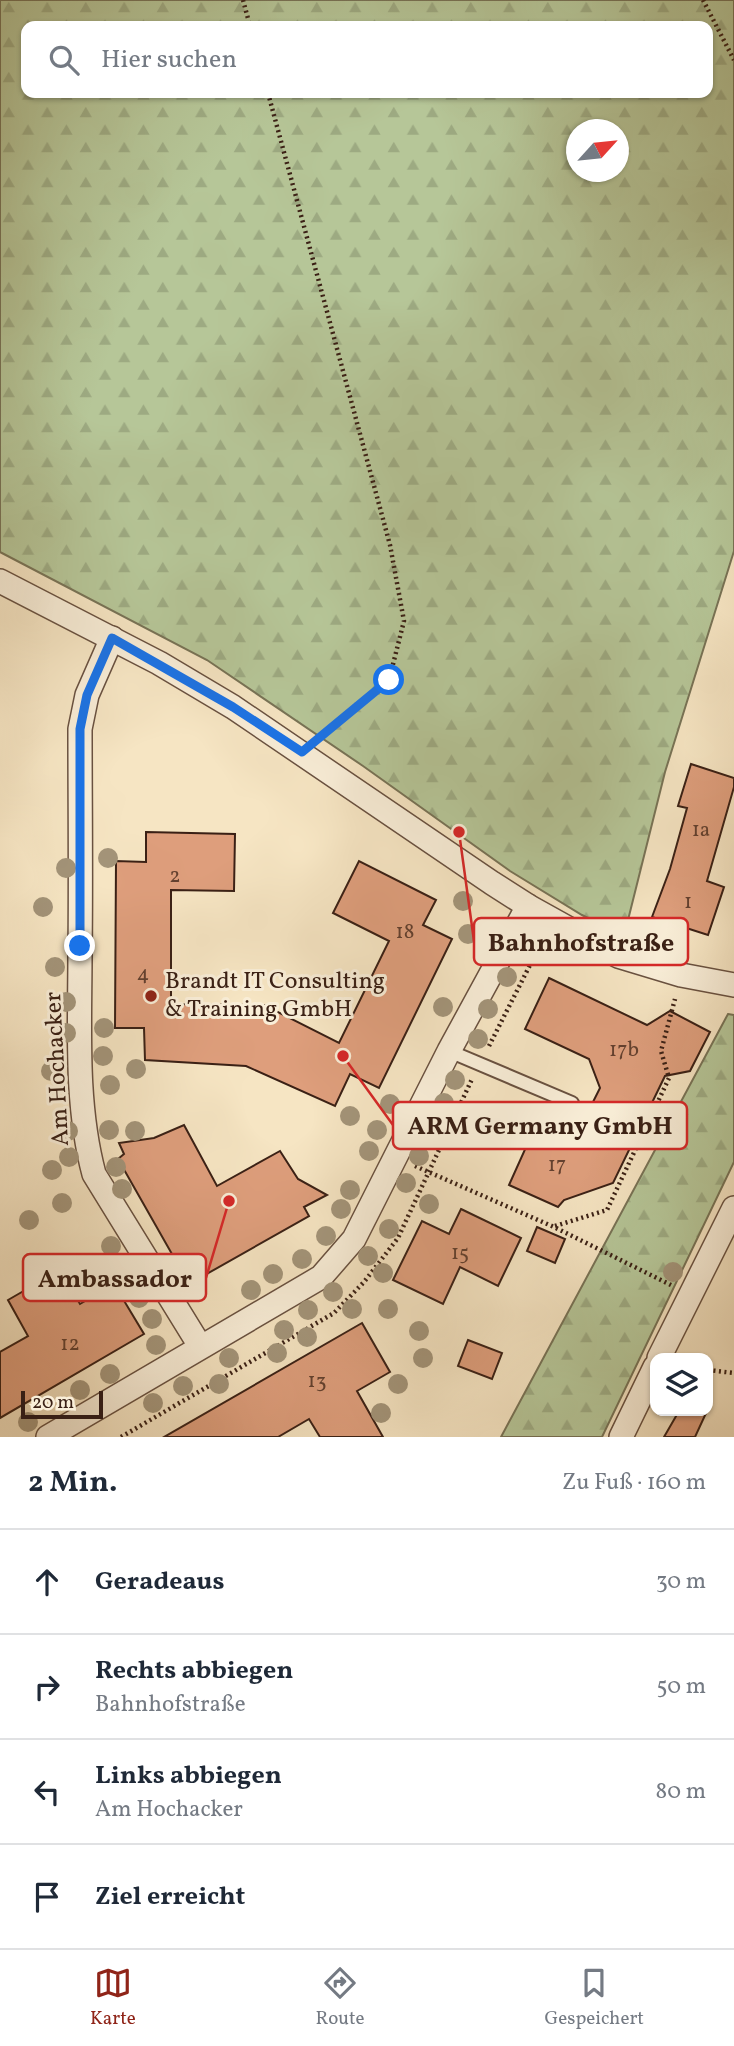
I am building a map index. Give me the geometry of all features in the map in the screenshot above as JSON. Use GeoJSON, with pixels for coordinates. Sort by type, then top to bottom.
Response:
{"type":"FeatureCollection","features":[{"type":"Feature","properties":{"kind":"street"},"geometry":{"type":"LineString","coordinates":[[0,581],[112,638],[233,707],[528,906],[618,956],[681,975],[734,985]]}},
{"type":"Feature","properties":{"kind":"street","name":"Am Hochacker"},"geometry":{"type":"LineString","coordinates":[[112,638],[87,695],[80,729],[80,1022],[85,1134],[94,1174],[200,1346]]}},
{"type":"Feature","properties":{"kind":"street"},"geometry":{"type":"LineString","coordinates":[[48,1437],[321,1277],[354,1239],[449,1051],[528,906]]}},
{"type":"Feature","properties":{"kind":"street"},"geometry":{"type":"LineString","coordinates":[[662,1353],[734,1208]]}},
{"type":"Feature","properties":{"kind":"street"},"geometry":{"type":"LineString","coordinates":[[621,1437],[650,1377]]}},
{"type":"Feature","properties":{"kind":"lane"},"geometry":{"type":"LineString","coordinates":[[449,1051],[572,1103]]}},
{"type":"Feature","properties":{"kind":"path"},"geometry":{"type":"LineString","coordinates":[[243,0],[249,21]]}},
{"type":"Feature","properties":{"kind":"path"},"geometry":{"type":"LineString","coordinates":[[704,0],[734,60]]}},
{"type":"Feature","properties":{"kind":"path"},"geometry":{"type":"LineString","coordinates":[[269,98],[390,545],[404,621],[389,680],[302,752]]}},
{"type":"Feature","properties":{"kind":"path"},"geometry":{"type":"LineString","coordinates":[[121,1437],[334,1313],[364,1282],[398,1238],[530,964],[572,949]]}},
{"type":"Feature","properties":{"kind":"path"},"geometry":{"type":"LineString","coordinates":[[554,1227],[607,1210],[669,1078],[661,1051],[681,975]]}},
{"type":"Feature","properties":{"kind":"path"},"geometry":{"type":"LineString","coordinates":[[395,1158],[554,1227],[691,1294]]}},
{"type":"Feature","properties":{"kind":"path"},"geometry":{"type":"LineString","coordinates":[[713,1371],[734,1374]]}},
{"type":"Feature","properties":{"kind":"green space"},"geometry":{"type":"Polygon","coordinates":[[[0,0],[734,0],[734,551],[665,772],[624,936],[582,915],[510,871],[363,766],[207,660],[0,552],[0,0]]]}},
{"type":"Feature","properties":{"kind":"green space"},"geometry":{"type":"Polygon","coordinates":[[[728,1014],[734,1015],[734,1162],[602,1437],[501,1437],[728,1014]]]}},
{"type":"Feature","properties":{"kind":"building"},"geometry":{"type":"Polygon","coordinates":[[[691,764],[734,778],[734,787],[707,881],[724,887],[708,935],[652,917],[670,869],[687,808],[678,806],[691,764]]]}},
{"type":"Feature","properties":{"kind":"building"},"geometry":{"type":"Polygon","coordinates":[[[146,832],[235,834],[234,891],[171,890],[171,1004],[264,1005],[339,1043],[389,941],[333,913],[359,861],[436,900],[423,925],[452,939],[379,1088],[350,1074],[335,1106],[246,1066],[145,1060],[144,1028],[115,1028],[116,861],[146,862],[146,832]]]}},
{"type":"Feature","properties":{"kind":"building"},"geometry":{"type":"Polygon","coordinates":[[[549,978],[647,1025],[670,1011],[710,1032],[690,1071],[665,1076],[613,1183],[564,1200],[558,1207],[509,1185],[531,1136],[550,1145],[577,1134],[600,1088],[589,1059],[525,1029],[549,978]]]}},
{"type":"Feature","properties":{"kind":"building"},"geometry":{"type":"Polygon","coordinates":[[[184,1125],[217,1186],[280,1151],[298,1179],[327,1195],[304,1207],[309,1216],[189,1284],[118,1159],[124,1154],[119,1143],[154,1138],[184,1125]]]}},
{"type":"Feature","properties":{"kind":"building"},"geometry":{"type":"Polygon","coordinates":[[[461,1209],[521,1238],[498,1286],[460,1267],[443,1304],[393,1280],[422,1221],[449,1234],[461,1209]]]}},
{"type":"Feature","properties":{"kind":"building"},"geometry":{"type":"Polygon","coordinates":[[[537,1227],[565,1239],[555,1263],[527,1251],[537,1227]]]}},
{"type":"Feature","properties":{"kind":"building"},"geometry":{"type":"Polygon","coordinates":[[[60,1270],[80,1304],[114,1284],[144,1334],[0,1418],[0,1352],[28,1336],[8,1300],[60,1270]]]}},
{"type":"Feature","properties":{"kind":"building"},"geometry":{"type":"Polygon","coordinates":[[[362,1323],[390,1372],[357,1391],[383,1437],[320,1437],[309,1419],[278,1437],[164,1437],[362,1323]]]}},
{"type":"Feature","properties":{"kind":"building"},"geometry":{"type":"Polygon","coordinates":[[[468,1340],[502,1353],[492,1379],[458,1366],[468,1340]]]}},
{"type":"Feature","properties":{"kind":"building"},"geometry":{"type":"Polygon","coordinates":[[[676,1416],[705,1416],[695,1437],[664,1437],[676,1416]]]}},
{"type":"Feature","properties":{"kind":"place","name":"Bahnhofstraße"},"geometry":{"type":"Point","coordinates":[459,832]}},
{"type":"Feature","properties":{"kind":"place","name":"Brandt IT Consulting & Training GmbH"},"geometry":{"type":"Point","coordinates":[151,996]}},
{"type":"Feature","properties":{"kind":"place","name":"ARM Germany GmbH"},"geometry":{"type":"Point","coordinates":[343,1056]}},
{"type":"Feature","properties":{"kind":"place","name":"Ambassador"},"geometry":{"type":"Point","coordinates":[229,1201]}},
{"type":"Feature","properties":{"kind":"route"},"geometry":{"type":"LineString","coordinates":[[80,946],[80,729],[87,695],[112,638],[233,707],[302,752],[389,680]]}}]}
